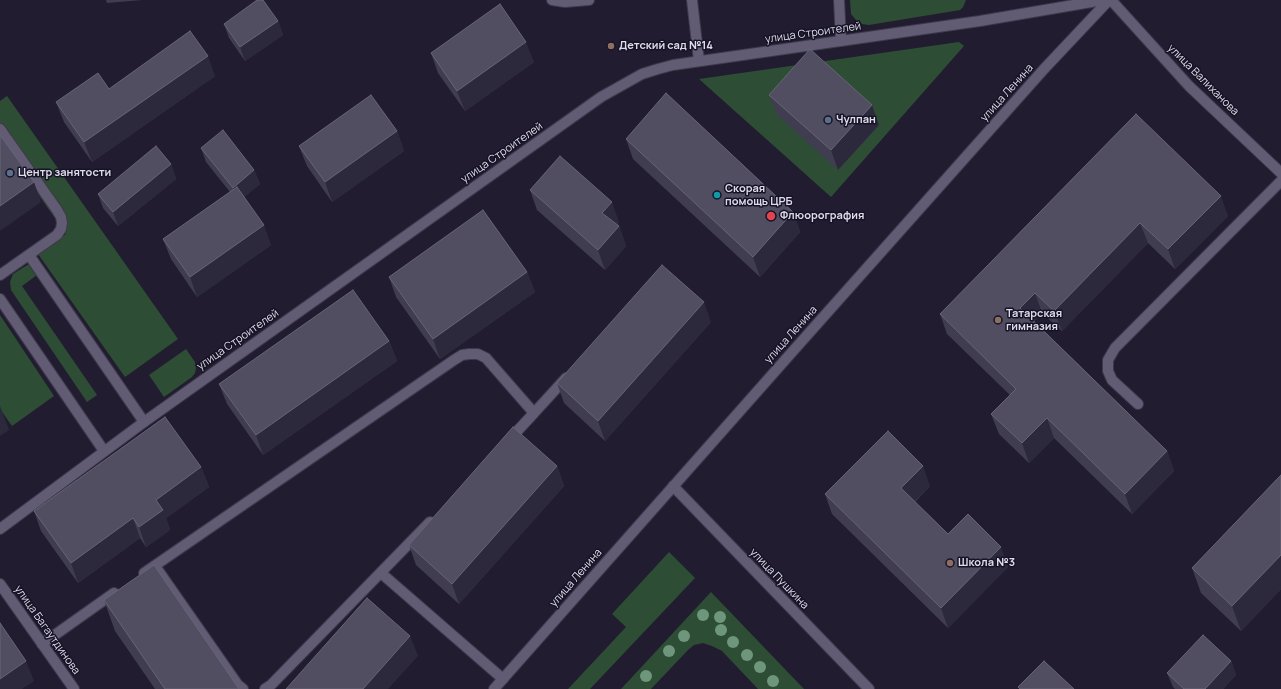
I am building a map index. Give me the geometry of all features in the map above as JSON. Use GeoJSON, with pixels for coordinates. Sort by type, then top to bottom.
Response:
{"type":"FeatureCollection","features":[{"type":"Feature","properties":{"kind":"street"},"geometry":{"type":"LineString","coordinates":[[552,0],[565,2],[589,0]]}},
{"type":"Feature","properties":{"kind":"street"},"geometry":{"type":"LineString","coordinates":[[692,0],[699,61]]}},
{"type":"Feature","properties":{"kind":"street"},"geometry":{"type":"LineString","coordinates":[[839,0],[841,41]]}},
{"type":"Feature","properties":{"kind":"street","name":"улица Строителей"},"geometry":{"type":"LineString","coordinates":[[0,529],[144,422],[601,97],[636,77],[658,68],[673,65],[980,21],[1103,0]]}},
{"type":"Feature","properties":{"kind":"street","name":"улица Валиханова"},"geometry":{"type":"LineString","coordinates":[[1110,0],[1189,86],[1281,172]]}},
{"type":"Feature","properties":{"kind":"street","name":"улица Ленина"},"geometry":{"type":"LineString","coordinates":[[494,689],[1039,75],[1110,0]]}},
{"type":"Feature","properties":{"kind":"street"},"geometry":{"type":"LineString","coordinates":[[0,129],[61,217],[62,223],[61,229],[57,235],[0,275]]}},
{"type":"Feature","properties":{"kind":"street"},"geometry":{"type":"LineString","coordinates":[[1138,404],[1112,380],[1108,371],[1108,360],[1115,348],[1281,181]]}},
{"type":"Feature","properties":{"kind":"street"},"geometry":{"type":"LineString","coordinates":[[29,255],[144,422]]}},
{"type":"Feature","properties":{"kind":"street"},"geometry":{"type":"LineString","coordinates":[[0,299],[104,451]]}},
{"type":"Feature","properties":{"kind":"street"},"geometry":{"type":"LineString","coordinates":[[136,579],[462,355],[478,354],[486,358],[534,413]]}},
{"type":"Feature","properties":{"kind":"street"},"geometry":{"type":"LineString","coordinates":[[501,448],[575,368]]}},
{"type":"Feature","properties":{"kind":"street","name":"улица Пушкина"},"geometry":{"type":"LineString","coordinates":[[673,486],[869,689]]}},
{"type":"Feature","properties":{"kind":"street"},"geometry":{"type":"LineString","coordinates":[[265,689],[271,685],[436,516]]}},
{"type":"Feature","properties":{"kind":"street"},"geometry":{"type":"LineString","coordinates":[[155,566],[238,685],[243,689]]}},
{"type":"Feature","properties":{"kind":"street"},"geometry":{"type":"LineString","coordinates":[[381,573],[503,679]]}},
{"type":"Feature","properties":{"kind":"street","name":"улица Багаутдинова"},"geometry":{"type":"LineString","coordinates":[[0,584],[74,689]]}},
{"type":"Feature","properties":{"kind":"street"},"geometry":{"type":"LineString","coordinates":[[42,644],[124,587]]}},
{"type":"Feature","properties":{"kind":"green space"},"geometry":{"type":"Polygon","coordinates":[[[850,0],[966,0],[960,10],[869,25],[862,24],[851,14],[850,0]]]}},
{"type":"Feature","properties":{"kind":"green space"},"geometry":{"type":"Polygon","coordinates":[[[959,42],[964,46],[831,197],[699,79],[959,42]]]}},
{"type":"Feature","properties":{"kind":"green space"},"geometry":{"type":"Polygon","coordinates":[[[7,96],[178,339],[125,377],[38,254],[66,234],[0,140],[0,101],[7,96]]]}},
{"type":"Feature","properties":{"kind":"green space"},"geometry":{"type":"Polygon","coordinates":[[[29,264],[37,275],[22,286],[97,395],[87,402],[11,290],[10,282],[13,274],[29,264]]]}},
{"type":"Feature","properties":{"kind":"green space"},"geometry":{"type":"Polygon","coordinates":[[[0,315],[54,396],[12,426],[0,409],[0,315]]]}},
{"type":"Feature","properties":{"kind":"green space"},"geometry":{"type":"Polygon","coordinates":[[[186,349],[195,362],[195,373],[192,377],[164,397],[149,375],[186,349]]]}},
{"type":"Feature","properties":{"kind":"green space"},"geometry":{"type":"Polygon","coordinates":[[[669,552],[695,578],[590,689],[568,689],[626,627],[612,614],[669,552]]]}},
{"type":"Feature","properties":{"kind":"green space"},"geometry":{"type":"Polygon","coordinates":[[[711,592],[804,689],[758,689],[722,651],[703,643],[694,645],[688,650],[651,689],[621,689],[711,592]]]}},
{"type":"Feature","properties":{"kind":"building"},"geometry":{"type":"Polygon","coordinates":[[[257,0],[263,0],[278,21],[240,47],[224,24],[257,0]]]}},
{"type":"Feature","properties":{"kind":"building"},"geometry":{"type":"Polygon","coordinates":[[[500,4],[526,42],[457,91],[431,53],[500,4]]]}},
{"type":"Feature","properties":{"kind":"building"},"geometry":{"type":"Polygon","coordinates":[[[190,31],[208,56],[84,142],[56,102],[98,73],[109,89],[190,31]]]}},
{"type":"Feature","properties":{"kind":"building","name":"Чулпан"},"geometry":{"type":"Polygon","coordinates":[[[810,49],[872,105],[831,150],[769,95],[810,49]]]}},
{"type":"Feature","properties":{"kind":"building","name":"Скорая помощь ЦРБ"},"geometry":{"type":"Polygon","coordinates":[[[666,93],[793,212],[753,257],[626,139],[666,93]]]}},
{"type":"Feature","properties":{"kind":"building"},"geometry":{"type":"Polygon","coordinates":[[[371,95],[397,131],[325,182],[299,146],[371,95]]]}},
{"type":"Feature","properties":{"kind":"building","name":"Татарская гимназия"},"geometry":{"type":"Polygon","coordinates":[[[1136,114],[1221,196],[1168,249],[1140,223],[1054,311],[1035,293],[1020,308],[1167,451],[1125,494],[1047,418],[1022,443],[991,414],[1016,389],[940,314],[1136,114]]]}},
{"type":"Feature","properties":{"kind":"building"},"geometry":{"type":"Polygon","coordinates":[[[223,130],[254,170],[233,188],[201,148],[223,130]]]}},
{"type":"Feature","properties":{"kind":"building"},"geometry":{"type":"Polygon","coordinates":[[[0,135],[34,182],[0,206],[0,135]]]}},
{"type":"Feature","properties":{"kind":"building"},"geometry":{"type":"Polygon","coordinates":[[[156,146],[171,164],[113,212],[98,194],[156,146]]]}},
{"type":"Feature","properties":{"kind":"building"},"geometry":{"type":"Polygon","coordinates":[[[560,156],[612,202],[602,213],[619,226],[598,250],[530,190],[560,156]]]}},
{"type":"Feature","properties":{"kind":"building"},"geometry":{"type":"Polygon","coordinates":[[[237,187],[264,225],[190,277],[163,239],[237,187]]]}},
{"type":"Feature","properties":{"kind":"building"},"geometry":{"type":"Polygon","coordinates":[[[483,210],[527,272],[433,339],[389,277],[483,210]]]}},
{"type":"Feature","properties":{"kind":"building"},"geometry":{"type":"Polygon","coordinates":[[[662,265],[704,302],[598,421],[557,383],[662,265]]]}},
{"type":"Feature","properties":{"kind":"building"},"geometry":{"type":"Polygon","coordinates":[[[353,290],[389,341],[256,435],[219,384],[353,290]]]}},
{"type":"Feature","properties":{"kind":"building"},"geometry":{"type":"Polygon","coordinates":[[[165,417],[201,467],[156,500],[163,510],[139,527],[133,518],[71,563],[34,511],[165,417]]]}},
{"type":"Feature","properties":{"kind":"building"},"geometry":{"type":"Polygon","coordinates":[[[513,427],[557,466],[452,584],[409,545],[513,427]]]}},
{"type":"Feature","properties":{"kind":"building"},"geometry":{"type":"Polygon","coordinates":[[[888,431],[923,466],[901,488],[948,534],[968,514],[1001,547],[941,608],[825,494],[888,431]]]}},
{"type":"Feature","properties":{"kind":"building"},"geometry":{"type":"Polygon","coordinates":[[[1281,475],[1281,555],[1232,606],[1192,568],[1281,475]]]}},
{"type":"Feature","properties":{"kind":"building"},"geometry":{"type":"Polygon","coordinates":[[[154,565],[239,689],[165,689],[104,600],[154,565]]]}},
{"type":"Feature","properties":{"kind":"building"},"geometry":{"type":"Polygon","coordinates":[[[367,598],[410,636],[363,689],[286,689],[367,598]]]}},
{"type":"Feature","properties":{"kind":"building"},"geometry":{"type":"Polygon","coordinates":[[[0,623],[26,661],[0,679],[0,623]]]}},
{"type":"Feature","properties":{"kind":"building"},"geometry":{"type":"Polygon","coordinates":[[[1203,635],[1231,661],[1205,689],[1184,689],[1167,673],[1203,635]]]}},
{"type":"Feature","properties":{"kind":"building"},"geometry":{"type":"Polygon","coordinates":[[[1044,661],[1074,689],[1020,689],[1018,687],[1044,661]]]}},
{"type":"Feature","properties":{"kind":"place","name":"Детский сад №14"},"geometry":{"type":"Point","coordinates":[611,46]}},
{"type":"Feature","properties":{"kind":"place","name":"Чулпан"},"geometry":{"type":"Point","coordinates":[828,120]}},
{"type":"Feature","properties":{"kind":"place","name":"Центр занятости"},"geometry":{"type":"Point","coordinates":[10,173]}},
{"type":"Feature","properties":{"kind":"place","name":"Скорая помощь ЦРБ"},"geometry":{"type":"Point","coordinates":[717,195]}},
{"type":"Feature","properties":{"kind":"place","name":"Флюорография"},"geometry":{"type":"Point","coordinates":[771,216]}},
{"type":"Feature","properties":{"kind":"place","name":"Татарская гимназия"},"geometry":{"type":"Point","coordinates":[998,320]}},
{"type":"Feature","properties":{"kind":"place","name":"Школа №3"},"geometry":{"type":"Point","coordinates":[950,563]}}]}
